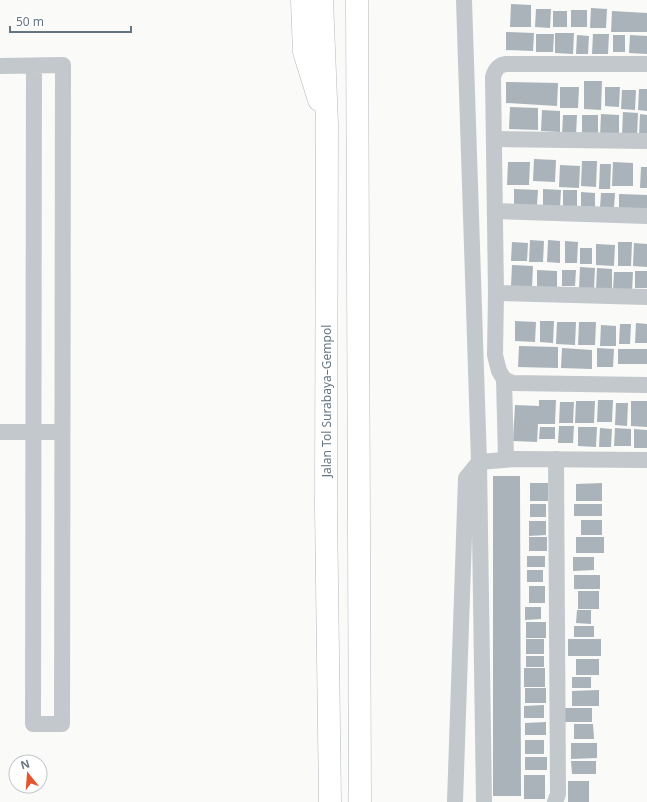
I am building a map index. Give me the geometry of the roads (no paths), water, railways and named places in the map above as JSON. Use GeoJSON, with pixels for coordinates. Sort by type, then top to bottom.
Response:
{"type":"FeatureCollection","features":[{"type":"Feature","properties":{"kind":"highway"},"geometry":{"type":"LineString","coordinates":[[302,0],[304,52],[327,124]]}},
{"type":"Feature","properties":{"kind":"highway","name":"Jalan Tol Surabaya–Gempol"},"geometry":{"type":"LineString","coordinates":[[322,0],[327,124],[326,508],[330,802]]}},
{"type":"Feature","properties":{"kind":"highway"},"geometry":{"type":"LineString","coordinates":[[357,0],[360,802]]}},
{"type":"Feature","properties":{"kind":"street"},"geometry":{"type":"LineString","coordinates":[[464,0],[479,462],[484,802]]}},
{"type":"Feature","properties":{"kind":"street"},"geometry":{"type":"LineString","coordinates":[[506,459],[504,379],[499,371],[495,355],[496,293],[493,77],[495,71],[501,65],[647,64]]}},
{"type":"Feature","properties":{"kind":"street"},"geometry":{"type":"LineString","coordinates":[[0,66],[63,65],[62,724],[33,724],[34,66]]}},
{"type":"Feature","properties":{"kind":"street"},"geometry":{"type":"LineString","coordinates":[[494,140],[647,141]]}},
{"type":"Feature","properties":{"kind":"street"},"geometry":{"type":"LineString","coordinates":[[495,211],[647,216]]}},
{"type":"Feature","properties":{"kind":"street"},"geometry":{"type":"LineString","coordinates":[[496,293],[647,297]]}},
{"type":"Feature","properties":{"kind":"street"},"geometry":{"type":"LineString","coordinates":[[504,379],[512,383],[647,385]]}},
{"type":"Feature","properties":{"kind":"street"},"geometry":{"type":"LineString","coordinates":[[0,432],[62,432]]}},
{"type":"Feature","properties":{"kind":"street"},"geometry":{"type":"LineString","coordinates":[[455,802],[466,478],[479,462],[506,459],[556,458],[647,460]]}},
{"type":"Feature","properties":{"kind":"street"},"geometry":{"type":"LineString","coordinates":[[555,802],[558,794],[556,458]]}}]}
